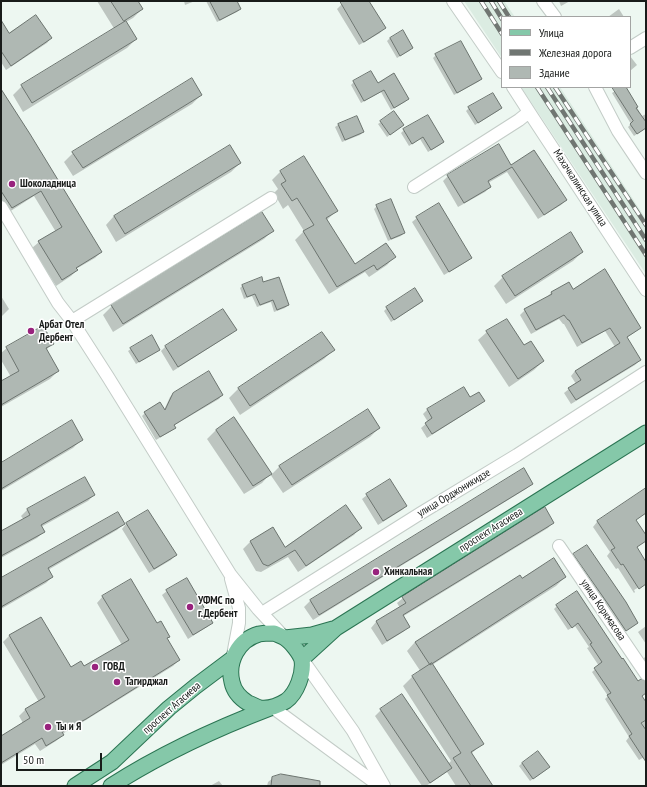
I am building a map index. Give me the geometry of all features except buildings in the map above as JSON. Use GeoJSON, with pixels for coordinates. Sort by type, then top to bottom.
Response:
{"type":"FeatureCollection","features":[{"type":"Feature","properties":{"kind":"main road","name":"проспект Агасиева"},"geometry":{"type":"LineString","coordinates":[[302,659],[336,628],[646,433]]}},
{"type":"Feature","properties":{"kind":"main road","name":"проспект Агасиева"},"geometry":{"type":"LineString","coordinates":[[285,638],[312,635],[336,628]]}},
{"type":"Feature","properties":{"kind":"main road"},"geometry":{"type":"LineString","coordinates":[[111,786],[188,743],[232,723],[272,707],[286,701],[301,677],[302,659],[295,648],[285,638],[274,633],[260,634],[251,637],[239,646],[232,659],[230,673],[232,684],[238,696],[258,708],[272,707]]}},
{"type":"Feature","properties":{"kind":"main road","name":"проспект Агасиева"},"geometry":{"type":"LineString","coordinates":[[75,786],[112,762],[169,708],[232,659]]}},
{"type":"Feature","properties":{"kind":"street"},"geometry":{"type":"LineString","coordinates":[[453,1],[501,71]]}},
{"type":"Feature","properties":{"kind":"street"},"geometry":{"type":"LineString","coordinates":[[543,1],[553,16]]}},
{"type":"Feature","properties":{"kind":"street"},"geometry":{"type":"LineString","coordinates":[[631,47],[646,38]]}},
{"type":"Feature","properties":{"kind":"street","name":"Махачкалинская улица"},"geometry":{"type":"LineString","coordinates":[[513,88],[646,290]]}},
{"type":"Feature","properties":{"kind":"street"},"geometry":{"type":"LineString","coordinates":[[596,88],[618,131],[646,173]]}},
{"type":"Feature","properties":{"kind":"street"},"geometry":{"type":"LineString","coordinates":[[414,187],[519,120],[529,112]]}},
{"type":"Feature","properties":{"kind":"street"},"geometry":{"type":"LineString","coordinates":[[72,321],[271,198]]}},
{"type":"Feature","properties":{"kind":"street"},"geometry":{"type":"LineString","coordinates":[[1,207],[58,303],[72,321],[108,377],[230,574],[285,638]]}},
{"type":"Feature","properties":{"kind":"street","name":"улица Орджоникидзе"},"geometry":{"type":"LineString","coordinates":[[262,613],[646,372]]}},
{"type":"Feature","properties":{"kind":"street","name":"улица Коркмасова"},"geometry":{"type":"LineString","coordinates":[[559,546],[646,674]]}},
{"type":"Feature","properties":{"kind":"street"},"geometry":{"type":"LineString","coordinates":[[230,574],[239,608],[239,623],[232,659]]}},
{"type":"Feature","properties":{"kind":"street"},"geometry":{"type":"LineString","coordinates":[[302,659],[353,731],[384,786]]}},
{"type":"Feature","properties":{"kind":"street"},"geometry":{"type":"LineString","coordinates":[[272,707],[378,786]]}},
{"type":"Feature","properties":{"kind":"shaded area"},"geometry":{"type":"Polygon","coordinates":[[[464,1],[504,1],[514,16],[501,16],[501,56],[464,1]]]}},
{"type":"Feature","properties":{"kind":"shaded area"},"geometry":{"type":"Polygon","coordinates":[[[522,88],[561,88],[646,219],[646,274],[522,88]]]}},
{"type":"Feature","properties":{"kind":"railway"},"geometry":{"type":"LineString","coordinates":[[481,1],[501,32]]}},
{"type":"Feature","properties":{"kind":"railway"},"geometry":{"type":"LineString","coordinates":[[491,1],[501,17]]}},
{"type":"Feature","properties":{"kind":"railway"},"geometry":{"type":"LineString","coordinates":[[499,1],[508,16]]}},
{"type":"Feature","properties":{"kind":"railway"},"geometry":{"type":"LineString","coordinates":[[538,88],[646,255]]}},
{"type":"Feature","properties":{"kind":"railway"},"geometry":{"type":"LineString","coordinates":[[548,88],[646,240]]}},
{"type":"Feature","properties":{"kind":"railway"},"geometry":{"type":"LineString","coordinates":[[556,88],[646,225]]}},
{"type":"Feature","properties":{"kind":"place","name":"Шоколадница"},"geometry":{"type":"Point","coordinates":[12,184]}},
{"type":"Feature","properties":{"kind":"place","name":"Арбат Отел Дербент"},"geometry":{"type":"Point","coordinates":[31,331]}},
{"type":"Feature","properties":{"kind":"place","name":"Хинкальная"},"geometry":{"type":"Point","coordinates":[376,572]}},
{"type":"Feature","properties":{"kind":"place","name":"УФМС по г.Дербент"},"geometry":{"type":"Point","coordinates":[190,607]}},
{"type":"Feature","properties":{"kind":"place","name":"ГОВД"},"geometry":{"type":"Point","coordinates":[95,667]}},
{"type":"Feature","properties":{"kind":"place","name":"Тагирджал"},"geometry":{"type":"Point","coordinates":[117,682]}},
{"type":"Feature","properties":{"kind":"place","name":"Ты и Я"},"geometry":{"type":"Point","coordinates":[48,727]}}]}
